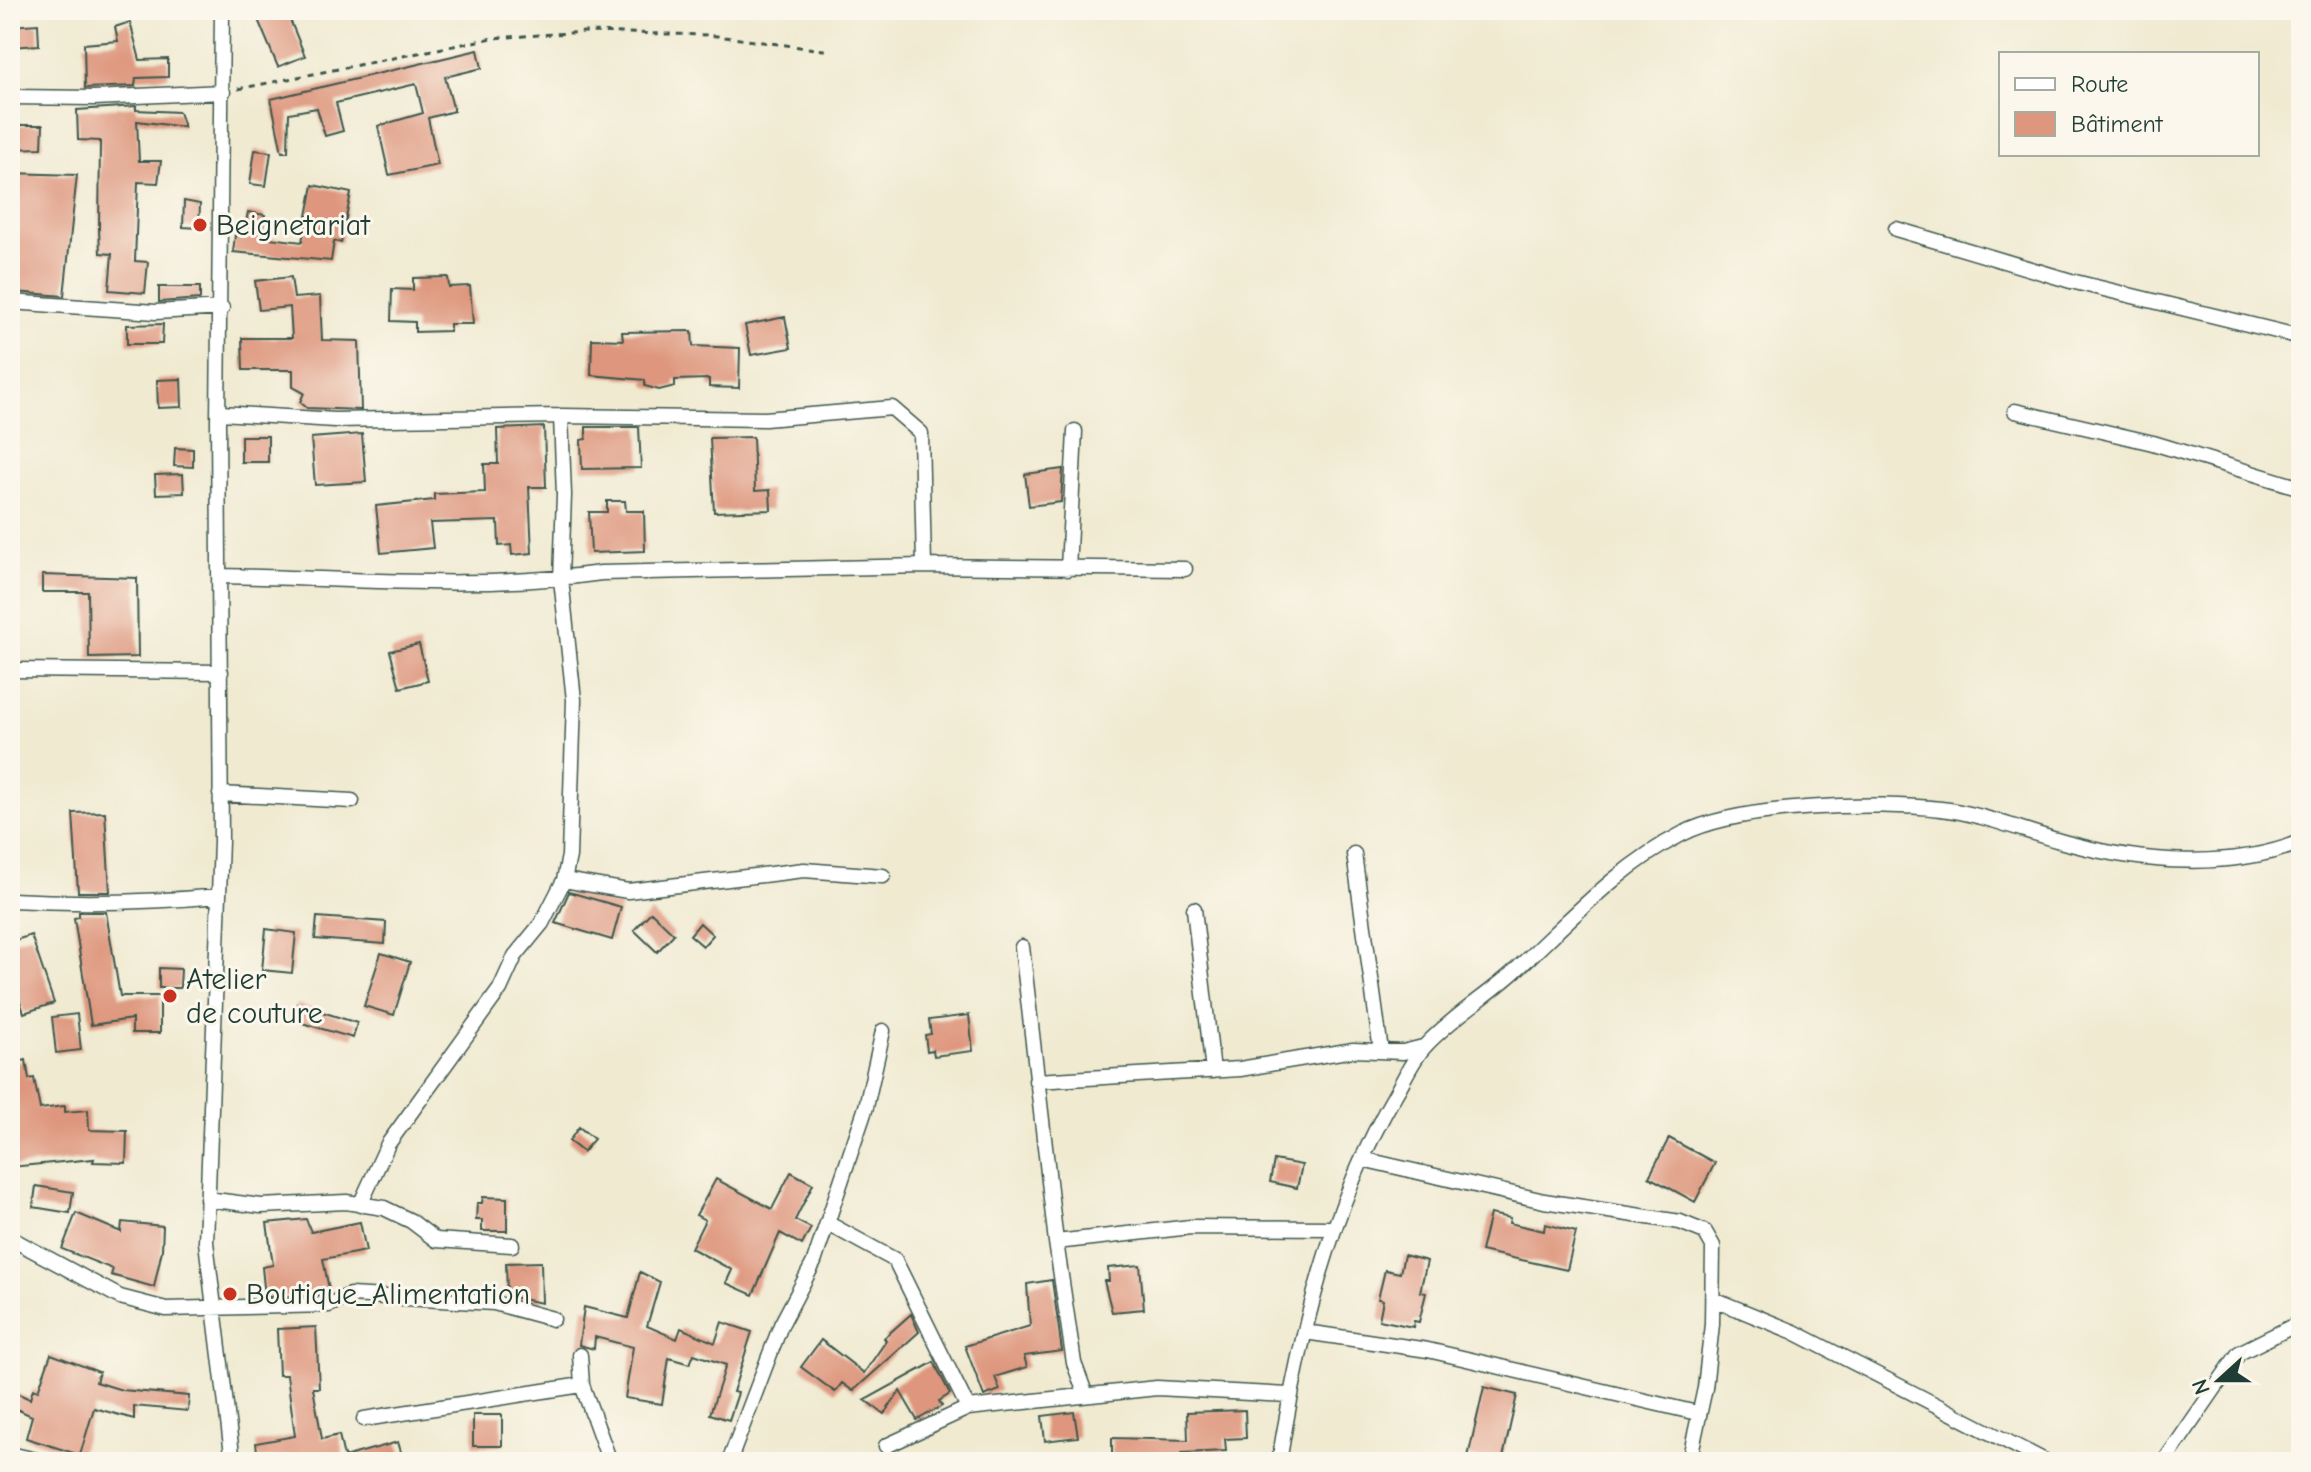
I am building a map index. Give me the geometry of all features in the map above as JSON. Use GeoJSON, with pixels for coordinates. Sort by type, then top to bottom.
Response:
{"type":"FeatureCollection","features":[{"type":"Feature","properties":{"kind":"street"},"geometry":{"type":"LineString","coordinates":[[222,10],[219,896],[206,1242],[233,1462]]}},
{"type":"Feature","properties":{"kind":"street"},"geometry":{"type":"LineString","coordinates":[[10,97],[94,98],[223,92]]}},
{"type":"Feature","properties":{"kind":"street"},"geometry":{"type":"LineString","coordinates":[[1896,229],[2071,281],[2301,337]]}},
{"type":"Feature","properties":{"kind":"street"},"geometry":{"type":"LineString","coordinates":[[10,302],[156,312],[222,308]]}},
{"type":"Feature","properties":{"kind":"street"},"geometry":{"type":"LineString","coordinates":[[221,413],[335,420],[561,416],[765,419],[892,408],[921,433],[924,566]]}},
{"type":"Feature","properties":{"kind":"street"},"geometry":{"type":"LineString","coordinates":[[2015,411],[2153,443],[2301,488]]}},
{"type":"Feature","properties":{"kind":"street"},"geometry":{"type":"LineString","coordinates":[[360,1205],[388,1144],[500,989],[515,956],[542,923],[564,880],[569,856],[574,700],[561,579],[564,495],[561,416]]}},
{"type":"Feature","properties":{"kind":"street"},"geometry":{"type":"LineString","coordinates":[[1068,569],[1075,431]]}},
{"type":"Feature","properties":{"kind":"street"},"geometry":{"type":"LineString","coordinates":[[221,576],[402,583],[561,579],[601,573],[924,566],[1185,569]]}},
{"type":"Feature","properties":{"kind":"street"},"geometry":{"type":"LineString","coordinates":[[10,670],[221,672]]}},
{"type":"Feature","properties":{"kind":"street"},"geometry":{"type":"LineString","coordinates":[[220,794],[352,801]]}},
{"type":"Feature","properties":{"kind":"street"},"geometry":{"type":"LineString","coordinates":[[1279,1462],[1288,1395],[1332,1228],[1362,1159],[1423,1047],[1637,862],[1680,835],[1708,825],[1792,811],[1882,803],[1946,809],[2075,845],[2183,860],[2235,858],[2278,851],[2301,842]]}},
{"type":"Feature","properties":{"kind":"street"},"geometry":{"type":"LineString","coordinates":[[1354,854],[1381,1051]]}},
{"type":"Feature","properties":{"kind":"street"},"geometry":{"type":"LineString","coordinates":[[564,880],[628,891],[804,870],[883,876]]}},
{"type":"Feature","properties":{"kind":"street"},"geometry":{"type":"LineString","coordinates":[[10,900],[70,905],[135,904],[219,896]]}},
{"type":"Feature","properties":{"kind":"street"},"geometry":{"type":"LineString","coordinates":[[1194,909],[1213,1071]]}},
{"type":"Feature","properties":{"kind":"street"},"geometry":{"type":"LineString","coordinates":[[1022,947],[1056,1242],[1074,1363],[1085,1393]]}},
{"type":"Feature","properties":{"kind":"street"},"geometry":{"type":"LineString","coordinates":[[729,1462],[781,1325],[814,1262],[866,1107],[883,1031]]}},
{"type":"Feature","properties":{"kind":"street"},"geometry":{"type":"LineString","coordinates":[[1036,1081],[1213,1071],[1353,1050],[1403,1052],[1423,1047]]}},
{"type":"Feature","properties":{"kind":"street"},"geometry":{"type":"LineString","coordinates":[[1362,1159],[1544,1201],[1628,1212],[1705,1232],[1713,1246],[1713,1299],[1705,1388],[1697,1413],[1689,1462]]}},
{"type":"Feature","properties":{"kind":"street"},"geometry":{"type":"LineString","coordinates":[[207,1199],[261,1206],[360,1205],[384,1208],[411,1221],[436,1240],[512,1245]]}},
{"type":"Feature","properties":{"kind":"street"},"geometry":{"type":"LineString","coordinates":[[827,1223],[895,1260],[968,1408]]}},
{"type":"Feature","properties":{"kind":"street"},"geometry":{"type":"LineString","coordinates":[[1056,1242],[1191,1227],[1332,1228]]}},
{"type":"Feature","properties":{"kind":"street"},"geometry":{"type":"LineString","coordinates":[[10,1238],[120,1297],[166,1309],[329,1305],[350,1295],[494,1303],[553,1319]]}},
{"type":"Feature","properties":{"kind":"street"},"geometry":{"type":"LineString","coordinates":[[1713,1299],[1794,1332],[2047,1462]]}},
{"type":"Feature","properties":{"kind":"street"},"geometry":{"type":"LineString","coordinates":[[2164,1462],[2239,1353],[2301,1322]]}},
{"type":"Feature","properties":{"kind":"street"},"geometry":{"type":"LineString","coordinates":[[1305,1332],[1443,1353],[1697,1413]]}},
{"type":"Feature","properties":{"kind":"street"},"geometry":{"type":"LineString","coordinates":[[580,1355],[582,1385],[610,1462]]}},
{"type":"Feature","properties":{"kind":"street"},"geometry":{"type":"LineString","coordinates":[[364,1419],[582,1385]]}},
{"type":"Feature","properties":{"kind":"street"},"geometry":{"type":"LineString","coordinates":[[886,1446],[968,1408],[1085,1393],[1201,1389],[1288,1395]]}},
{"type":"Feature","properties":{"kind":"street"},"geometry":{"type":"LineString","coordinates":[[10,1454],[45,1462]]}},
{"type":"Feature","properties":{"kind":"path"},"geometry":{"type":"LineString","coordinates":[[223,92],[493,38],[585,32],[709,35],[831,51]]}},
{"type":"Feature","properties":{"kind":"building"},"geometry":{"type":"Polygon","coordinates":[[[254,10],[286,10],[305,56],[278,67],[254,10]]]}},
{"type":"Feature","properties":{"kind":"building"},"geometry":{"type":"Polygon","coordinates":[[[130,22],[140,60],[168,59],[168,77],[136,78],[135,86],[85,88],[84,44],[118,41],[115,27],[130,22]]]}},
{"type":"Feature","properties":{"kind":"building"},"geometry":{"type":"Polygon","coordinates":[[[38,24],[39,45],[11,47],[10,26],[38,24]]]}},
{"type":"Feature","properties":{"kind":"building"},"geometry":{"type":"Polygon","coordinates":[[[478,50],[482,68],[445,77],[454,111],[428,118],[438,165],[389,175],[378,126],[423,113],[416,84],[336,103],[343,131],[325,136],[317,108],[289,113],[288,152],[282,152],[271,99],[478,50]]]}},
{"type":"Feature","properties":{"kind":"building"},"geometry":{"type":"Polygon","coordinates":[[[136,106],[136,110],[179,112],[184,127],[137,121],[139,161],[161,161],[158,183],[138,182],[135,261],[148,262],[145,293],[109,290],[112,254],[100,253],[100,141],[78,140],[77,110],[136,106]]]}},
{"type":"Feature","properties":{"kind":"building"},"geometry":{"type":"Polygon","coordinates":[[[10,125],[43,125],[42,148],[10,149],[10,125]]]}},
{"type":"Feature","properties":{"kind":"building"},"geometry":{"type":"Polygon","coordinates":[[[255,150],[271,152],[266,186],[250,184],[255,150]]]}},
{"type":"Feature","properties":{"kind":"building"},"geometry":{"type":"Polygon","coordinates":[[[10,173],[77,175],[64,296],[15,292],[11,245],[16,245],[16,202],[10,202],[10,173]]]}},
{"type":"Feature","properties":{"kind":"building"},"geometry":{"type":"Polygon","coordinates":[[[313,185],[351,193],[341,243],[334,241],[331,261],[233,252],[235,235],[243,236],[248,212],[265,215],[261,237],[302,242],[313,185]]]}},
{"type":"Feature","properties":{"kind":"building"},"geometry":{"type":"Polygon","coordinates":[[[184,201],[200,204],[199,228],[183,227],[184,201]]]}},
{"type":"Feature","properties":{"kind":"building"},"geometry":{"type":"Polygon","coordinates":[[[291,277],[294,298],[320,296],[322,340],[359,341],[361,410],[307,408],[300,402],[304,393],[293,387],[293,370],[243,370],[242,338],[292,338],[290,307],[259,310],[255,281],[291,277]]]}},
{"type":"Feature","properties":{"kind":"building"},"geometry":{"type":"Polygon","coordinates":[[[448,277],[449,287],[470,286],[473,324],[450,324],[450,331],[415,332],[415,322],[391,321],[392,289],[413,290],[413,278],[448,277]]]}},
{"type":"Feature","properties":{"kind":"building"},"geometry":{"type":"Polygon","coordinates":[[[159,287],[200,287],[200,299],[159,302],[159,287]]]}},
{"type":"Feature","properties":{"kind":"building"},"geometry":{"type":"Polygon","coordinates":[[[785,317],[791,348],[751,355],[745,325],[785,317]]]}},
{"type":"Feature","properties":{"kind":"building"},"geometry":{"type":"Polygon","coordinates":[[[163,324],[162,344],[127,344],[127,325],[163,324]]]}},
{"type":"Feature","properties":{"kind":"building"},"geometry":{"type":"Polygon","coordinates":[[[692,331],[693,346],[740,348],[739,388],[709,387],[709,379],[675,380],[675,386],[659,390],[645,386],[645,380],[591,375],[592,339],[623,340],[622,332],[692,331]]]}},
{"type":"Feature","properties":{"kind":"building"},"geometry":{"type":"Polygon","coordinates":[[[181,379],[182,407],[158,408],[157,380],[181,379]]]}},
{"type":"Feature","properties":{"kind":"building"},"geometry":{"type":"Polygon","coordinates":[[[544,427],[546,487],[529,487],[532,553],[512,555],[511,545],[499,546],[498,521],[430,523],[433,548],[381,553],[376,506],[434,500],[434,494],[485,492],[484,464],[498,464],[497,429],[544,427]]]}},
{"type":"Feature","properties":{"kind":"building"},"geometry":{"type":"Polygon","coordinates":[[[586,427],[639,427],[641,468],[582,469],[581,440],[586,439],[586,427]]]}},
{"type":"Feature","properties":{"kind":"building"},"geometry":{"type":"Polygon","coordinates":[[[362,434],[366,482],[315,485],[311,438],[362,434]]]}},
{"type":"Feature","properties":{"kind":"building"},"geometry":{"type":"Polygon","coordinates":[[[241,436],[268,436],[268,462],[241,462],[241,436]]]}},
{"type":"Feature","properties":{"kind":"building"},"geometry":{"type":"Polygon","coordinates":[[[753,437],[755,491],[770,490],[771,510],[714,512],[710,438],[753,437]]]}},
{"type":"Feature","properties":{"kind":"building"},"geometry":{"type":"Polygon","coordinates":[[[175,448],[193,449],[193,467],[174,466],[175,448]]]}},
{"type":"Feature","properties":{"kind":"building"},"geometry":{"type":"Polygon","coordinates":[[[1063,469],[1061,502],[1029,506],[1025,474],[1063,469]]]}},
{"type":"Feature","properties":{"kind":"building"},"geometry":{"type":"Polygon","coordinates":[[[183,474],[184,493],[156,494],[155,475],[183,474]]]}},
{"type":"Feature","properties":{"kind":"building"},"geometry":{"type":"Polygon","coordinates":[[[607,501],[625,501],[626,511],[644,511],[645,551],[591,553],[589,512],[607,512],[607,501]]]}},
{"type":"Feature","properties":{"kind":"building"},"geometry":{"type":"Polygon","coordinates":[[[42,575],[137,578],[138,657],[89,658],[88,592],[42,592],[42,575]]]}},
{"type":"Feature","properties":{"kind":"building"},"geometry":{"type":"Polygon","coordinates":[[[419,644],[428,681],[400,688],[390,651],[419,644]]]}},
{"type":"Feature","properties":{"kind":"building"},"geometry":{"type":"Polygon","coordinates":[[[105,812],[110,892],[78,892],[73,813],[105,812]]]}},
{"type":"Feature","properties":{"kind":"building"},"geometry":{"type":"Polygon","coordinates":[[[569,892],[621,907],[612,940],[555,923],[569,892]]]}},
{"type":"Feature","properties":{"kind":"building"},"geometry":{"type":"Polygon","coordinates":[[[79,912],[106,912],[120,996],[160,996],[160,1033],[132,1033],[132,1019],[91,1025],[74,918],[79,917],[79,912]]]}},
{"type":"Feature","properties":{"kind":"building"},"geometry":{"type":"Polygon","coordinates":[[[651,912],[674,934],[657,952],[634,930],[651,912]]]}},
{"type":"Feature","properties":{"kind":"building"},"geometry":{"type":"Polygon","coordinates":[[[317,917],[386,922],[385,944],[315,939],[317,917]]]}},
{"type":"Feature","properties":{"kind":"building"},"geometry":{"type":"Polygon","coordinates":[[[700,923],[713,935],[703,946],[690,935],[700,923]]]}},
{"type":"Feature","properties":{"kind":"building"},"geometry":{"type":"Polygon","coordinates":[[[266,929],[296,933],[292,973],[262,970],[266,929]]]}},
{"type":"Feature","properties":{"kind":"building"},"geometry":{"type":"Polygon","coordinates":[[[31,935],[54,1003],[24,1013],[10,971],[10,942],[31,935]]]}},
{"type":"Feature","properties":{"kind":"building"},"geometry":{"type":"Polygon","coordinates":[[[381,953],[410,962],[394,1015],[364,1006],[381,953]]]}},
{"type":"Feature","properties":{"kind":"building"},"geometry":{"type":"Polygon","coordinates":[[[159,968],[181,969],[180,988],[159,988],[159,968]]]}},
{"type":"Feature","properties":{"kind":"building"},"geometry":{"type":"Polygon","coordinates":[[[297,1004],[357,1023],[353,1038],[292,1020],[297,1004]]]}},
{"type":"Feature","properties":{"kind":"building"},"geometry":{"type":"Polygon","coordinates":[[[77,1014],[81,1050],[56,1053],[52,1017],[77,1014]]]}},
{"type":"Feature","properties":{"kind":"building"},"geometry":{"type":"Polygon","coordinates":[[[969,1015],[973,1051],[934,1056],[933,1050],[927,1051],[925,1035],[931,1034],[929,1020],[969,1015]]]}},
{"type":"Feature","properties":{"kind":"building"},"geometry":{"type":"Polygon","coordinates":[[[26,1060],[29,1079],[34,1078],[40,1109],[65,1106],[65,1112],[88,1110],[89,1130],[127,1131],[126,1163],[93,1162],[94,1159],[11,1167],[15,1110],[10,1064],[26,1060]]]}},
{"type":"Feature","properties":{"kind":"building"},"geometry":{"type":"Polygon","coordinates":[[[579,1127],[594,1139],[583,1152],[569,1141],[579,1127]]]}},
{"type":"Feature","properties":{"kind":"building"},"geometry":{"type":"Polygon","coordinates":[[[1669,1138],[1715,1163],[1695,1202],[1649,1177],[1669,1138]]]}},
{"type":"Feature","properties":{"kind":"building"},"geometry":{"type":"Polygon","coordinates":[[[1274,1160],[1302,1165],[1297,1188],[1270,1182],[1274,1160]]]}},
{"type":"Feature","properties":{"kind":"building"},"geometry":{"type":"Polygon","coordinates":[[[791,1172],[813,1184],[795,1220],[811,1228],[802,1245],[780,1233],[753,1295],[726,1283],[732,1270],[691,1248],[705,1220],[696,1215],[716,1179],[772,1209],[791,1172]]]}},
{"type":"Feature","properties":{"kind":"building"},"geometry":{"type":"Polygon","coordinates":[[[36,1186],[73,1192],[70,1213],[33,1207],[36,1186]]]}},
{"type":"Feature","properties":{"kind":"building"},"geometry":{"type":"Polygon","coordinates":[[[483,1197],[507,1198],[507,1231],[482,1231],[482,1220],[476,1220],[477,1203],[482,1203],[483,1197]]]}},
{"type":"Feature","properties":{"kind":"building"},"geometry":{"type":"Polygon","coordinates":[[[76,1213],[121,1232],[122,1222],[163,1226],[162,1250],[154,1287],[111,1275],[113,1269],[62,1249],[76,1213]]]}},
{"type":"Feature","properties":{"kind":"building"},"geometry":{"type":"Polygon","coordinates":[[[1490,1214],[1510,1218],[1509,1223],[1544,1231],[1545,1224],[1576,1232],[1567,1270],[1481,1251],[1490,1214]]]}},
{"type":"Feature","properties":{"kind":"building"},"geometry":{"type":"Polygon","coordinates":[[[306,1219],[311,1232],[360,1222],[366,1251],[323,1259],[330,1294],[265,1297],[262,1267],[273,1265],[267,1223],[306,1219]]]}},
{"type":"Feature","properties":{"kind":"building"},"geometry":{"type":"Polygon","coordinates":[[[1404,1255],[1427,1261],[1420,1292],[1426,1293],[1419,1322],[1414,1321],[1413,1327],[1379,1320],[1383,1300],[1378,1299],[1385,1270],[1400,1273],[1404,1255]]]}},
{"type":"Feature","properties":{"kind":"building"},"geometry":{"type":"Polygon","coordinates":[[[541,1262],[542,1303],[507,1296],[506,1263],[541,1262]]]}},
{"type":"Feature","properties":{"kind":"building"},"geometry":{"type":"Polygon","coordinates":[[[1140,1265],[1144,1309],[1112,1312],[1104,1281],[1109,1281],[1108,1268],[1140,1265]]]}},
{"type":"Feature","properties":{"kind":"building"},"geometry":{"type":"Polygon","coordinates":[[[640,1272],[660,1282],[647,1326],[677,1339],[681,1328],[715,1343],[722,1322],[752,1332],[733,1392],[738,1393],[729,1420],[710,1414],[726,1365],[694,1354],[690,1364],[669,1358],[662,1404],[625,1398],[633,1347],[595,1337],[594,1349],[579,1345],[584,1307],[628,1318],[640,1272]]]}},
{"type":"Feature","properties":{"kind":"building"},"geometry":{"type":"Polygon","coordinates":[[[1052,1280],[1062,1351],[1024,1356],[1027,1367],[995,1377],[1000,1390],[984,1396],[965,1346],[1030,1326],[1027,1284],[1052,1280]]]}},
{"type":"Feature","properties":{"kind":"building"},"geometry":{"type":"Polygon","coordinates":[[[911,1314],[919,1332],[853,1391],[842,1383],[835,1392],[801,1367],[821,1340],[864,1373],[886,1341],[884,1338],[911,1314]]]}},
{"type":"Feature","properties":{"kind":"building"},"geometry":{"type":"Polygon","coordinates":[[[316,1327],[319,1388],[313,1388],[322,1439],[339,1435],[344,1457],[398,1442],[404,1462],[318,1462],[316,1455],[258,1459],[256,1443],[295,1436],[287,1375],[279,1375],[277,1329],[316,1327]]]}},
{"type":"Feature","properties":{"kind":"building"},"geometry":{"type":"Polygon","coordinates":[[[51,1354],[99,1372],[96,1382],[122,1390],[189,1396],[188,1411],[134,1406],[134,1419],[94,1408],[80,1455],[26,1438],[32,1416],[10,1406],[10,1390],[30,1399],[33,1389],[38,1391],[51,1354]]]}},
{"type":"Feature","properties":{"kind":"building"},"geometry":{"type":"Polygon","coordinates":[[[934,1362],[950,1394],[939,1401],[942,1406],[917,1420],[900,1391],[884,1414],[865,1400],[934,1362]]]}},
{"type":"Feature","properties":{"kind":"building"},"geometry":{"type":"Polygon","coordinates":[[[1484,1387],[1517,1395],[1502,1462],[1468,1457],[1484,1387]]]}},
{"type":"Feature","properties":{"kind":"building"},"geometry":{"type":"Polygon","coordinates":[[[1245,1410],[1246,1438],[1225,1439],[1226,1451],[1182,1453],[1182,1457],[1142,1457],[1142,1462],[1114,1462],[1112,1438],[1188,1440],[1187,1412],[1245,1410]]]}},
{"type":"Feature","properties":{"kind":"building"},"geometry":{"type":"Polygon","coordinates":[[[1074,1412],[1078,1437],[1045,1441],[1042,1416],[1074,1412]]]}},
{"type":"Feature","properties":{"kind":"building"},"geometry":{"type":"Polygon","coordinates":[[[473,1415],[502,1415],[502,1446],[473,1446],[473,1415]]]}},
{"type":"Feature","properties":{"kind":"place","name":"Beignetariat"},"geometry":{"type":"Point","coordinates":[200,225]}},
{"type":"Feature","properties":{"kind":"place","name":"Atelier de couture"},"geometry":{"type":"Point","coordinates":[170,996]}},
{"type":"Feature","properties":{"kind":"place","name":"Boutique_Alimentation"},"geometry":{"type":"Point","coordinates":[230,1294]}}]}
